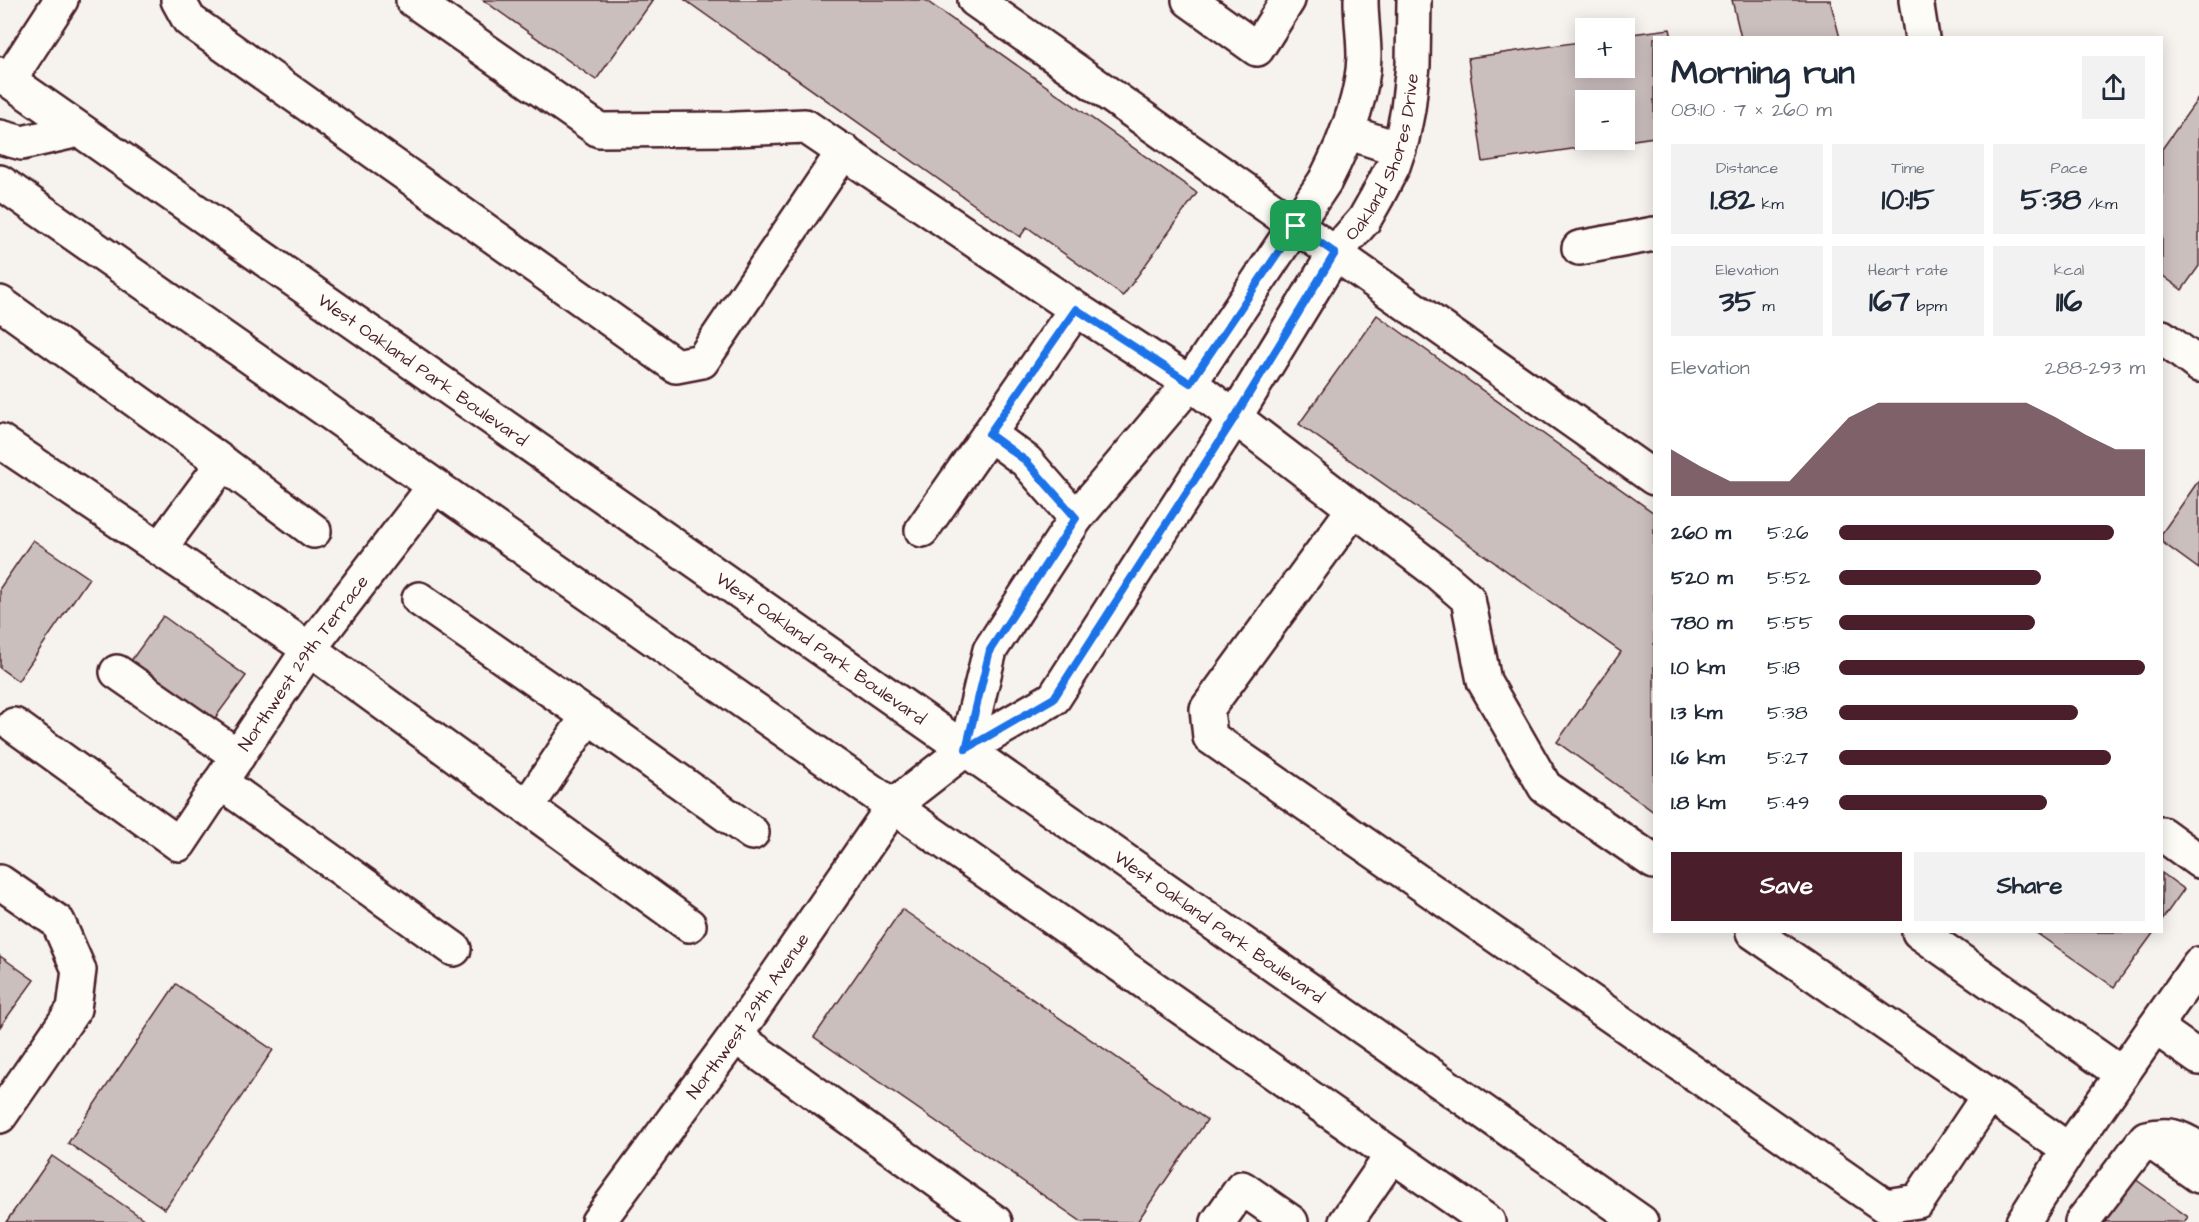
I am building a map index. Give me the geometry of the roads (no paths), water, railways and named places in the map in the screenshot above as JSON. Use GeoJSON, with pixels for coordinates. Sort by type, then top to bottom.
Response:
{"type":"FeatureCollection","features":[{"type":"Feature","properties":{"kind":"main road"},"geometry":{"type":"LineString","coordinates":[[3,78],[61,0]]}},
{"type":"Feature","properties":{"kind":"main road"},"geometry":{"type":"LineString","coordinates":[[178,0],[189,20],[676,366],[702,361],[844,152]]}},
{"type":"Feature","properties":{"kind":"main road"},"geometry":{"type":"LineString","coordinates":[[413,0],[599,130],[805,126],[1190,383],[1438,573],[1468,599],[1484,681],[1545,787],[1653,861]]}},
{"type":"Feature","properties":{"kind":"main road"},"geometry":{"type":"LineString","coordinates":[[975,0],[1653,477]]}},
{"type":"Feature","properties":{"kind":"main road"},"geometry":{"type":"LineString","coordinates":[[1189,0],[1257,49],[1288,0]]}},
{"type":"Feature","properties":{"kind":"main road"},"geometry":{"type":"LineString","coordinates":[[1916,0],[1922,36]]}},
{"type":"Feature","properties":{"kind":"main road"},"geometry":{"type":"LineString","coordinates":[[1361,8],[1414,9]]}},
{"type":"Feature","properties":{"kind":"main road","name":"Oakland Shores Drive"},"geometry":{"type":"LineString","coordinates":[[966,749],[990,650],[1076,518],[1190,383],[1325,181],[1342,146],[1356,106],[1364,58],[1361,8]]}},
{"type":"Feature","properties":{"kind":"main road","name":"Oakland Shores Drive"},"geometry":{"type":"LineString","coordinates":[[894,805],[966,749],[1054,698],[1235,417],[1335,253],[1364,220],[1393,165],[1408,109],[1413,64],[1414,9]]}},
{"type":"Feature","properties":{"kind":"main road","name":"West Oakland Park Boulevard"},"geometry":{"type":"LineString","coordinates":[[3,78],[1641,1222]]}},
{"type":"Feature","properties":{"kind":"main road"},"geometry":{"type":"LineString","coordinates":[[0,137],[22,143],[79,130]]}},
{"type":"Feature","properties":{"kind":"main road"},"geometry":{"type":"LineString","coordinates":[[1347,132],[1399,149]]}},
{"type":"Feature","properties":{"kind":"main road"},"geometry":{"type":"LineString","coordinates":[[0,182],[1488,1222]]}},
{"type":"Feature","properties":{"kind":"main road"},"geometry":{"type":"LineString","coordinates":[[1579,248],[1653,234]]}},
{"type":"Feature","properties":{"kind":"main road"},"geometry":{"type":"LineString","coordinates":[[0,303],[314,531]]}},
{"type":"Feature","properties":{"kind":"main road"},"geometry":{"type":"LineString","coordinates":[[922,530],[1076,309]]}},
{"type":"Feature","properties":{"kind":"main road"},"geometry":{"type":"LineString","coordinates":[[2163,339],[2199,365]]}},
{"type":"Feature","properties":{"kind":"main road"},"geometry":{"type":"LineString","coordinates":[[989,434],[1026,461],[1076,518]]}},
{"type":"Feature","properties":{"kind":"main road"},"geometry":{"type":"LineString","coordinates":[[0,441],[309,649],[689,925]]}},
{"type":"Feature","properties":{"kind":"main road"},"geometry":{"type":"LineString","coordinates":[[160,548],[223,463]]}},
{"type":"Feature","properties":{"kind":"main road","name":"Northwest 29th Terrace"},"geometry":{"type":"LineString","coordinates":[[14,725],[179,844],[309,649],[434,487]]}},
{"type":"Feature","properties":{"kind":"main road"},"geometry":{"type":"LineString","coordinates":[[1353,510],[1207,709],[1210,738],[1885,1206],[1918,1201],[1989,1095]]}},
{"type":"Feature","properties":{"kind":"main road"},"geometry":{"type":"LineString","coordinates":[[419,599],[752,833]]}},
{"type":"Feature","properties":{"kind":"main road"},"geometry":{"type":"LineString","coordinates":[[117,672],[229,769],[454,949]]}},
{"type":"Feature","properties":{"kind":"main road"},"geometry":{"type":"LineString","coordinates":[[527,807],[588,716]]}},
{"type":"Feature","properties":{"kind":"main road","name":"Northwest 29th Avenue"},"geometry":{"type":"LineString","coordinates":[[598,1222],[735,1036],[894,805]]}},
{"type":"Feature","properties":{"kind":"main road"},"geometry":{"type":"LineString","coordinates":[[2163,835],[2199,861]]}},
{"type":"Feature","properties":{"kind":"main road"},"geometry":{"type":"LineString","coordinates":[[0,882],[58,922],[79,970],[74,1009],[0,1116]]}},
{"type":"Feature","properties":{"kind":"main road"},"geometry":{"type":"LineString","coordinates":[[1754,933],[2069,1150]]}},
{"type":"Feature","properties":{"kind":"main road"},"geometry":{"type":"LineString","coordinates":[[1920,933],[2122,1074]]}},
{"type":"Feature","properties":{"kind":"main road"},"geometry":{"type":"LineString","coordinates":[[2023,1222],[2069,1150],[2199,964]]}},
{"type":"Feature","properties":{"kind":"main road"},"geometry":{"type":"LineString","coordinates":[[2155,1027],[2199,1058]]}},
{"type":"Feature","properties":{"kind":"main road"},"geometry":{"type":"LineString","coordinates":[[735,1036],[995,1222]]}},
{"type":"Feature","properties":{"kind":"main road"},"geometry":{"type":"LineString","coordinates":[[2082,1222],[2145,1138],[2163,1134],[2183,1138],[2199,1149]]}},
{"type":"Feature","properties":{"kind":"main road"},"geometry":{"type":"LineString","coordinates":[[2145,1138],[2199,1176]]}},
{"type":"Feature","properties":{"kind":"main road"},"geometry":{"type":"LineString","coordinates":[[1346,1222],[1392,1155]]}},
{"type":"Feature","properties":{"kind":"main road"},"geometry":{"type":"LineString","coordinates":[[1218,1222],[1242,1188],[1291,1222]]}}]}
